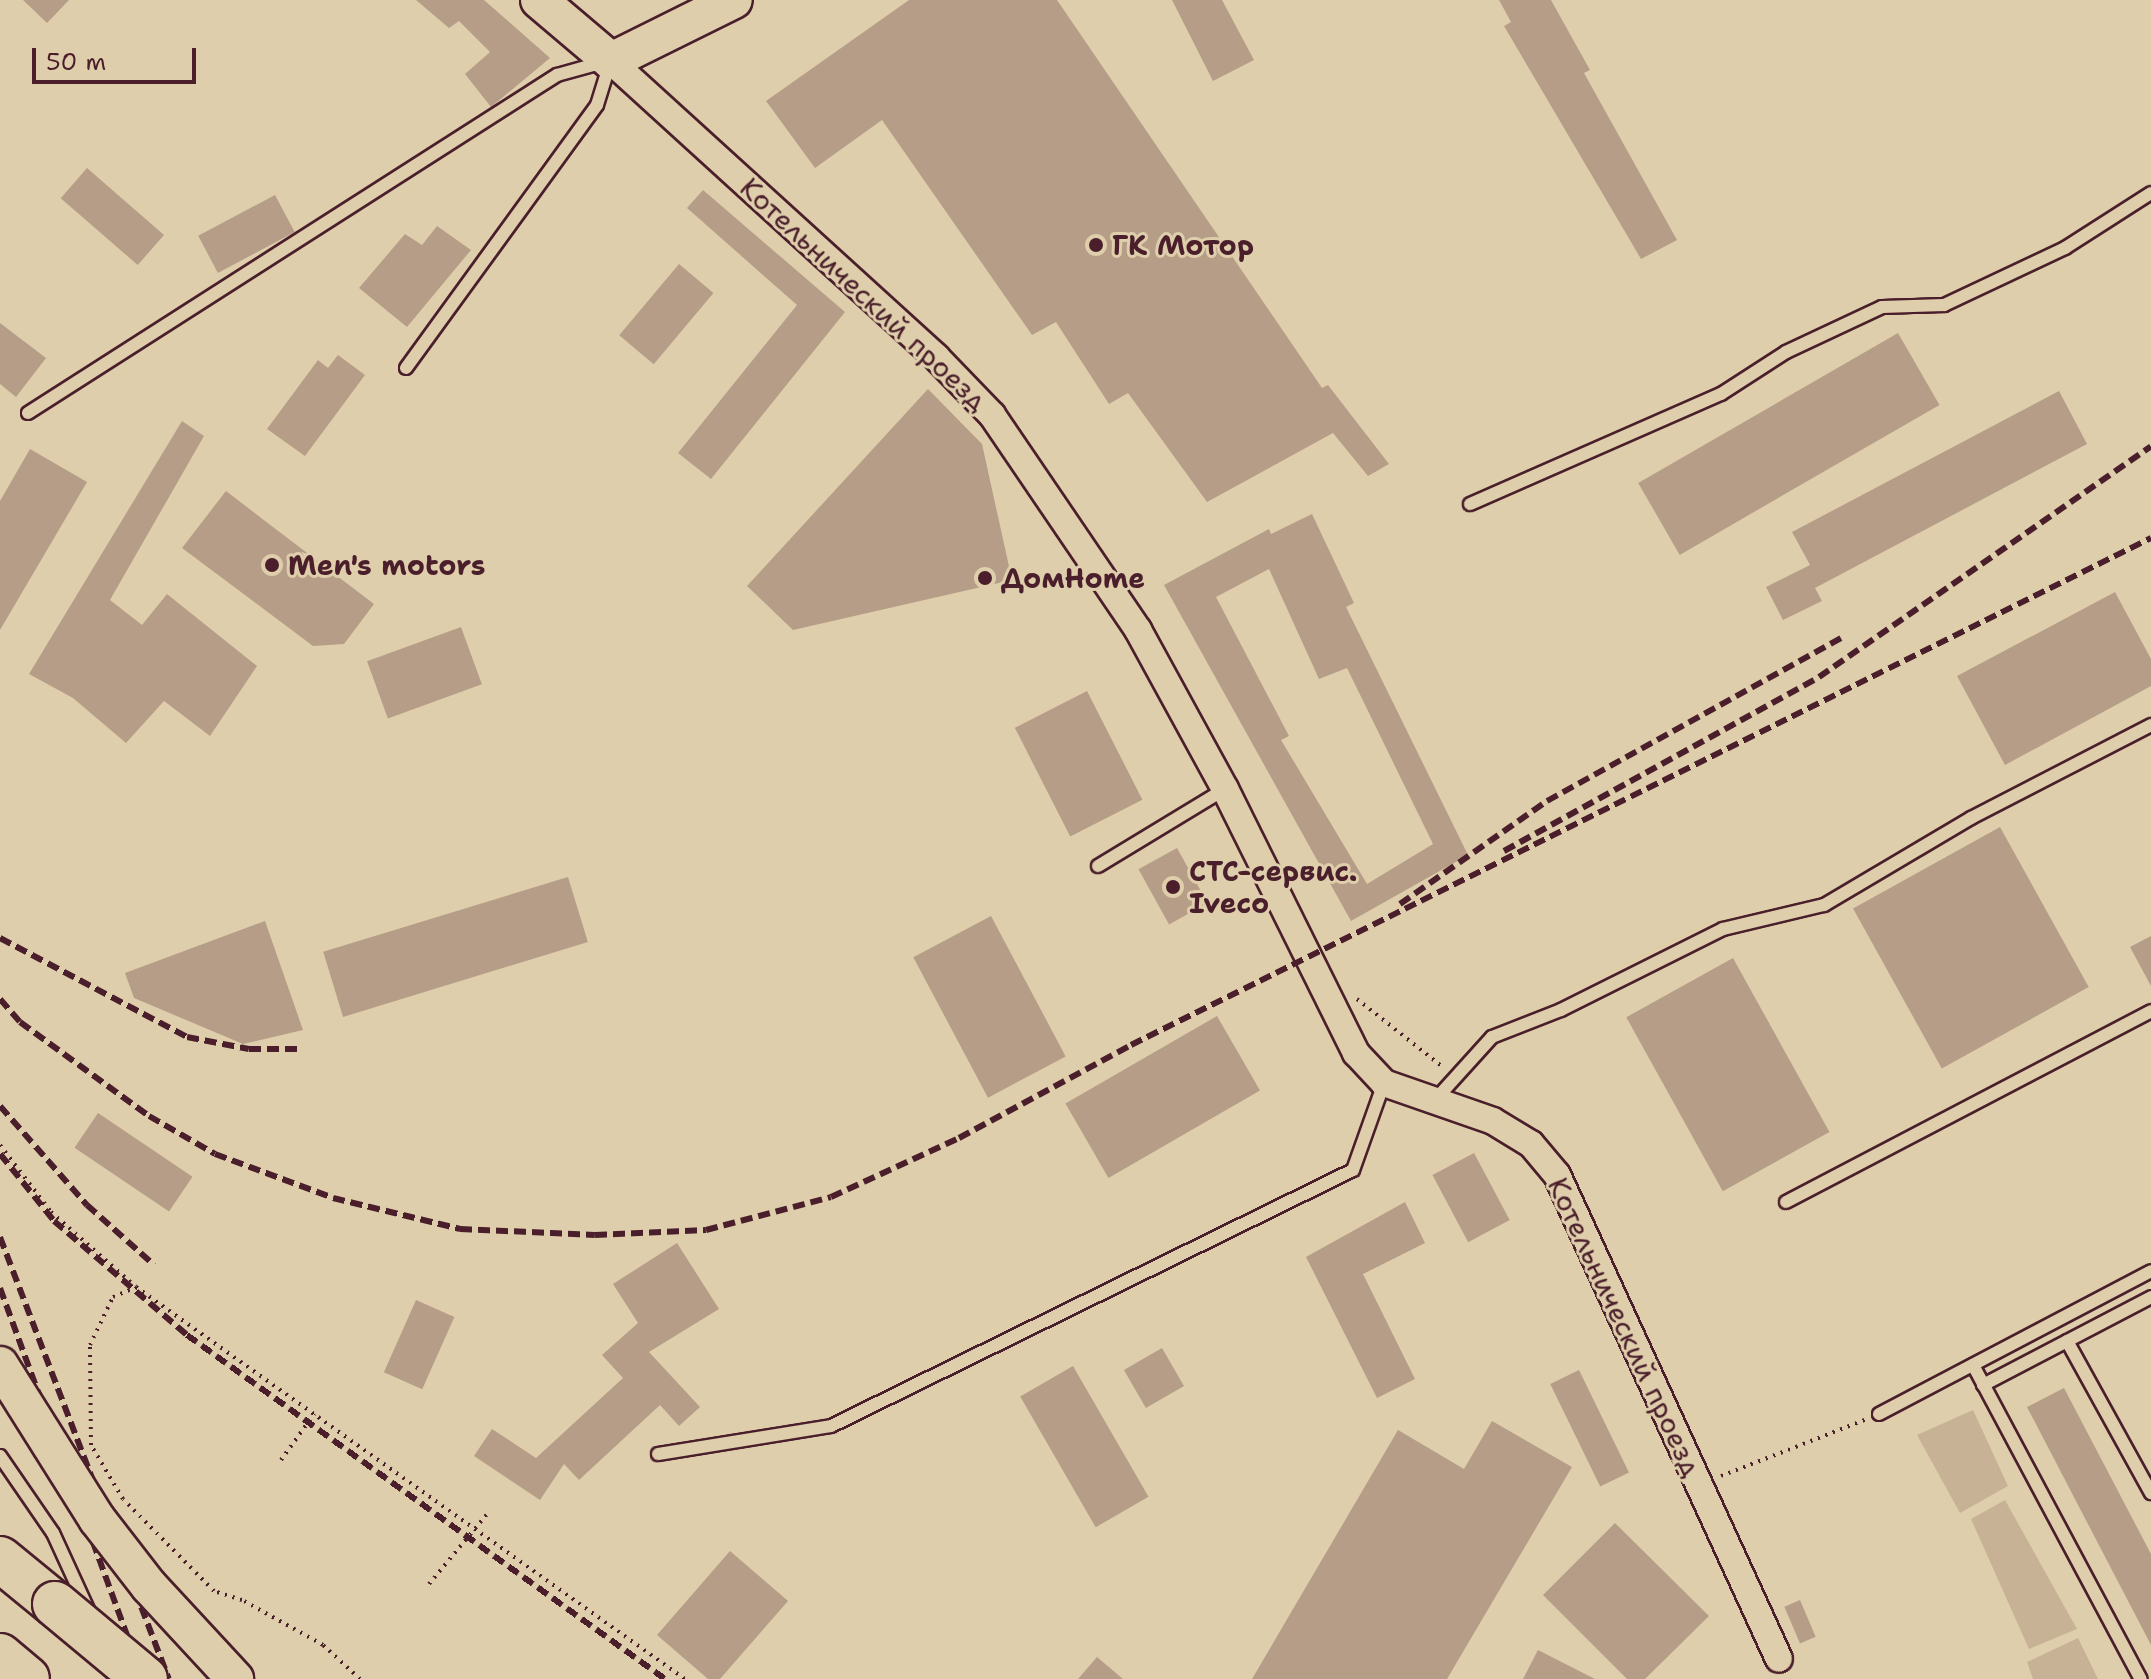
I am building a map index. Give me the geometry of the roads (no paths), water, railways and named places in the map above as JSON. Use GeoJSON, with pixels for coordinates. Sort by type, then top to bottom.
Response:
{"type":"FeatureCollection","features":[{"type":"Feature","properties":{"kind":"highway"},"geometry":{"type":"LineString","coordinates":[[0,1559],[55,1604],[129,1675]]}},
{"type":"Feature","properties":{"kind":"highway"},"geometry":{"type":"LineString","coordinates":[[0,1656],[27,1679]]}},
{"type":"Feature","properties":{"kind":"main road","name":"Котельнический проезд"},"geometry":{"type":"LineString","coordinates":[[539,0],[611,61]]}},
{"type":"Feature","properties":{"kind":"main road"},"geometry":{"type":"LineString","coordinates":[[611,61],[734,0]]}},
{"type":"Feature","properties":{"kind":"main road"},"geometry":{"type":"LineString","coordinates":[[0,1365],[97,1519],[149,1586],[235,1679]]}},
{"type":"Feature","properties":{"kind":"street","name":"Котельнический проезд"},"geometry":{"type":"LineString","coordinates":[[611,61],[936,357],[992,415],[1138,630],[1225,789],[1356,1053],[1384,1083],[1493,1121],[1531,1144],[1557,1175],[1707,1476],[1779,1659]]}},
{"type":"Feature","properties":{"kind":"lane"},"geometry":{"type":"LineString","coordinates":[[406,368],[597,105],[611,61]]}},
{"type":"Feature","properties":{"kind":"lane"},"geometry":{"type":"LineString","coordinates":[[28,413],[557,75],[611,61]]}},
{"type":"Feature","properties":{"kind":"lane"},"geometry":{"type":"LineString","coordinates":[[1470,504],[1721,394],[1786,352],[1882,307],[1944,305],[2065,248],[2151,193]]}},
{"type":"Feature","properties":{"kind":"lane"},"geometry":{"type":"LineString","coordinates":[[1435,1100],[1453,1075],[1492,1037],[1561,1010],[1723,929],[1824,905],[1971,818],[2151,725]]}},
{"type":"Feature","properties":{"kind":"lane"},"geometry":{"type":"LineString","coordinates":[[1098,866],[1225,789]]}},
{"type":"Feature","properties":{"kind":"lane"},"geometry":{"type":"LineString","coordinates":[[1786,1202],[2151,1011]]}},
{"type":"Feature","properties":{"kind":"lane"},"geometry":{"type":"LineString","coordinates":[[658,1454],[831,1426],[1353,1170],[1384,1083]]}},
{"type":"Feature","properties":{"kind":"lane"},"geometry":{"type":"LineString","coordinates":[[1879,1414],[2151,1271]]}},
{"type":"Feature","properties":{"kind":"lane"},"geometry":{"type":"LineString","coordinates":[[1983,1385],[2151,1297]]}},
{"type":"Feature","properties":{"kind":"lane"},"geometry":{"type":"LineString","coordinates":[[2067,1341],[2151,1493]]}},
{"type":"Feature","properties":{"kind":"lane"},"geometry":{"type":"LineString","coordinates":[[1973,1365],[2141,1679]]}},
{"type":"Feature","properties":{"kind":"lane"},"geometry":{"type":"LineString","coordinates":[[0,1456],[53,1533],[129,1675]]}},
{"type":"Feature","properties":{"kind":"railway"},"geometry":{"type":"LineString","coordinates":[[1504,851],[1819,677],[2151,446]]}},
{"type":"Feature","properties":{"kind":"railway"},"geometry":{"type":"LineString","coordinates":[[0,999],[20,1022],[149,1116],[215,1154],[333,1198],[460,1229],[595,1235],[706,1230],[831,1197],[959,1138],[1131,1045],[2151,538]]}},
{"type":"Feature","properties":{"kind":"railway"},"geometry":{"type":"LineString","coordinates":[[1400,904],[1547,801],[1841,638]]}},
{"type":"Feature","properties":{"kind":"railway"},"geometry":{"type":"LineString","coordinates":[[0,938],[187,1037],[249,1049],[302,1049]]}},
{"type":"Feature","properties":{"kind":"railway"},"geometry":{"type":"LineString","coordinates":[[0,1106],[87,1205],[154,1265]]}},
{"type":"Feature","properties":{"kind":"railway"},"geometry":{"type":"LineString","coordinates":[[0,1154],[54,1221],[187,1335],[665,1679]]}},
{"type":"Feature","properties":{"kind":"railway"},"geometry":{"type":"LineString","coordinates":[[0,1237],[169,1679]]}},
{"type":"Feature","properties":{"kind":"railway"},"geometry":{"type":"LineString","coordinates":[[0,1288],[143,1679]]}},
{"type":"Feature","properties":{"kind":"place","name":"ГК Мотор"},"geometry":{"type":"Point","coordinates":[1096,245]}},
{"type":"Feature","properties":{"kind":"place","name":"Men's motors"},"geometry":{"type":"Point","coordinates":[272,565]}},
{"type":"Feature","properties":{"kind":"place","name":"ДомHome"},"geometry":{"type":"Point","coordinates":[985,578]}},
{"type":"Feature","properties":{"kind":"place","name":"СТС-сервис. Iveco"},"geometry":{"type":"Point","coordinates":[1173,887]}}]}
